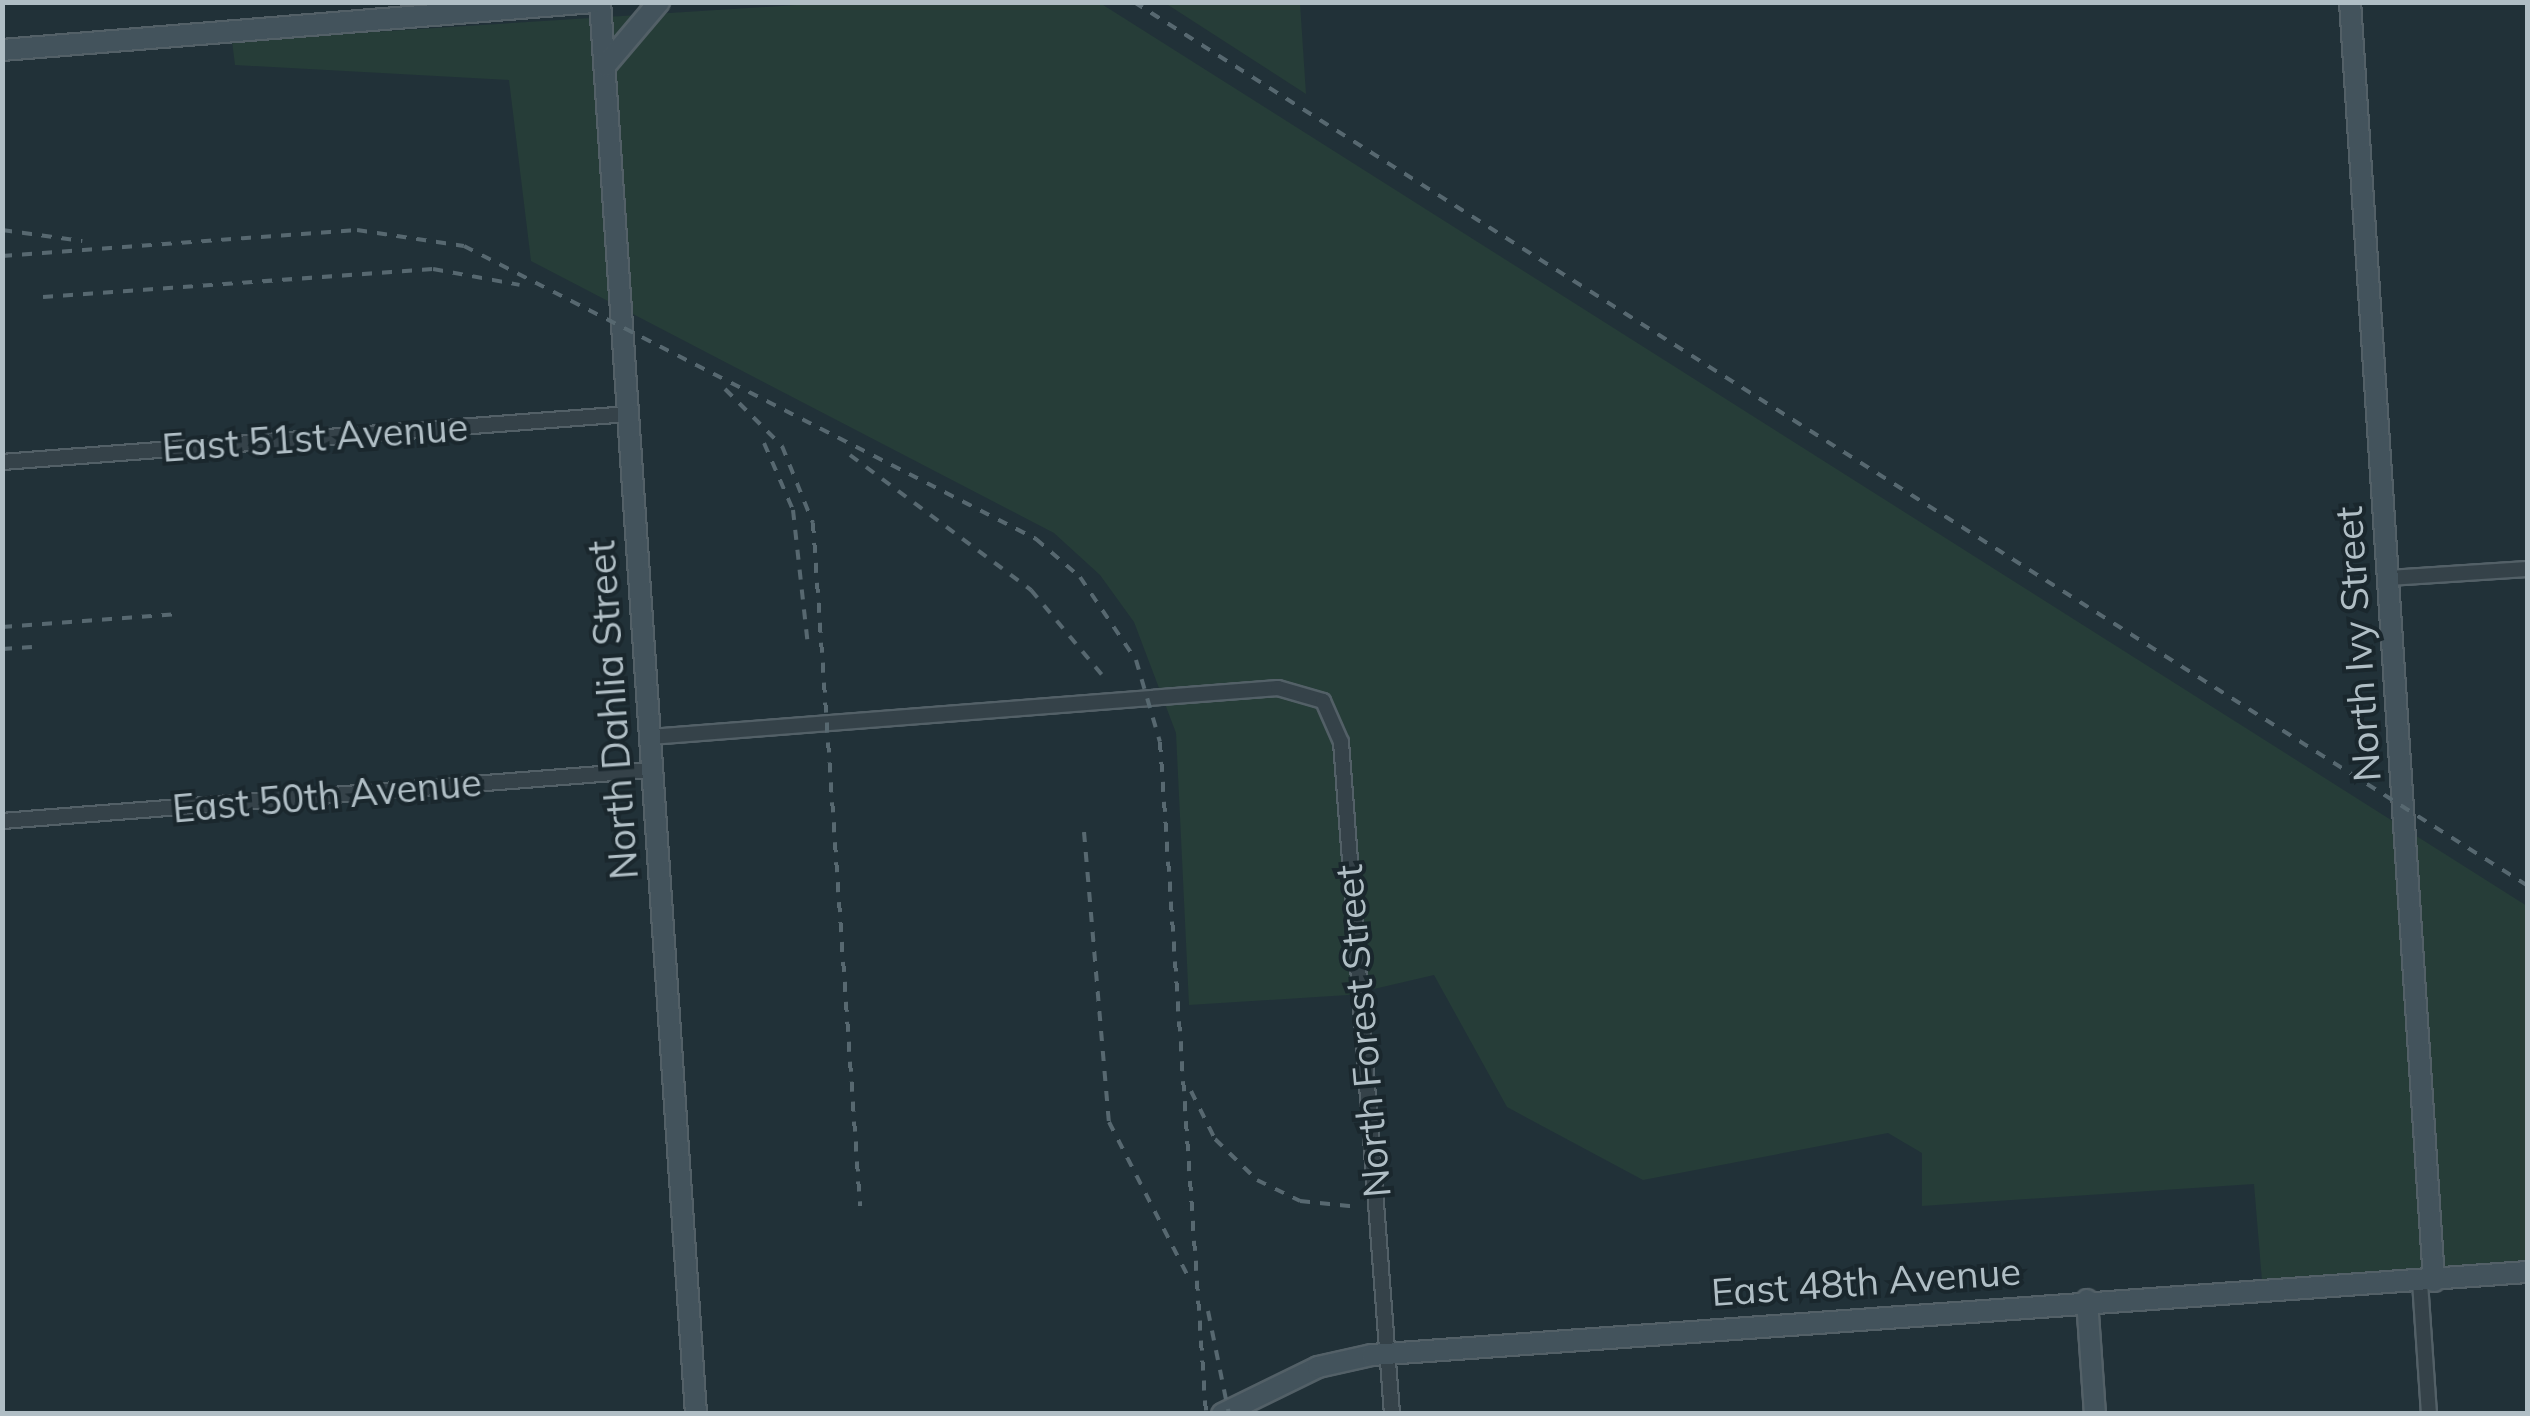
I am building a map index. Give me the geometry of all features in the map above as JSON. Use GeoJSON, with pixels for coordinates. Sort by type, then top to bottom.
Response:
{"type":"FeatureCollection","features":[{"type":"Feature","properties":{"kind":"street"},"geometry":{"type":"LineString","coordinates":[[2,50],[597,2]]}},
{"type":"Feature","properties":{"kind":"street","name":"North Dahlia Street"},"geometry":{"type":"LineString","coordinates":[[597,2],[696,1414]]}},
{"type":"Feature","properties":{"kind":"street"},"geometry":{"type":"LineString","coordinates":[[604,67],[659,2]]}},
{"type":"Feature","properties":{"kind":"street","name":"North Ivy Street"},"geometry":{"type":"LineString","coordinates":[[2350,2],[2388,578],[2427,1281],[2428,1414]]}},
{"type":"Feature","properties":{"kind":"street","name":"East 51st Avenue"},"geometry":{"type":"LineString","coordinates":[[2,462],[628,414]]}},
{"type":"Feature","properties":{"kind":"street"},"geometry":{"type":"LineString","coordinates":[[2388,578],[2528,569]]}},
{"type":"Feature","properties":{"kind":"street","name":"North Forest Street"},"geometry":{"type":"LineString","coordinates":[[650,737],[1278,688],[1319,698],[1340,735],[1392,1414]]}},
{"type":"Feature","properties":{"kind":"street","name":"East 50th Avenue"},"geometry":{"type":"LineString","coordinates":[[2,821],[652,770]]}},
{"type":"Feature","properties":{"kind":"street","name":"East 48th Avenue"},"geometry":{"type":"LineString","coordinates":[[1222,1414],[1318,1367],[1388,1353],[2087,1300],[2528,1272]]}},
{"type":"Feature","properties":{"kind":"street"},"geometry":{"type":"LineString","coordinates":[[2087,1300],[2095,1414]]}},
{"type":"Feature","properties":{"kind":"green space"},"geometry":{"type":"Polygon","coordinates":[[[827,3],[1100,3],[2527,906],[2527,1262],[2262,1281],[2254,1184],[1922,1206],[1922,1153],[1888,1133],[1643,1180],[1507,1107],[1434,975],[1348,995],[1189,1005],[1176,733],[1134,622],[1100,575],[1054,533],[531,261],[509,80],[235,65],[232,41],[827,3]]]}},
{"type":"Feature","properties":{"kind":"green space"},"geometry":{"type":"Polygon","coordinates":[[[1165,3],[1300,3],[1306,94],[1165,3]]]}},
{"type":"Feature","properties":{"kind":"railway"},"geometry":{"type":"LineString","coordinates":[[1134,2],[2528,886]]}},
{"type":"Feature","properties":{"kind":"railway"},"geometry":{"type":"LineString","coordinates":[[2,230],[82,241]]}},
{"type":"Feature","properties":{"kind":"railway"},"geometry":{"type":"LineString","coordinates":[[2,256],[357,230],[464,246],[1036,539],[1080,577],[1136,660],[1160,742],[1206,1414]]}},
{"type":"Feature","properties":{"kind":"railway"},"geometry":{"type":"LineString","coordinates":[[43,297],[433,269],[520,285]]}},
{"type":"Feature","properties":{"kind":"railway"},"geometry":{"type":"LineString","coordinates":[[725,389],[782,446],[813,523],[860,1206]]}},
{"type":"Feature","properties":{"kind":"railway"},"geometry":{"type":"LineString","coordinates":[[764,443],[793,510],[808,646]]}},
{"type":"Feature","properties":{"kind":"railway"},"geometry":{"type":"LineString","coordinates":[[850,455],[1031,590],[1107,681]]}},
{"type":"Feature","properties":{"kind":"railway"},"geometry":{"type":"LineString","coordinates":[[2,627],[179,614]]}},
{"type":"Feature","properties":{"kind":"railway"},"geometry":{"type":"LineString","coordinates":[[2,649],[32,647]]}},
{"type":"Feature","properties":{"kind":"railway"},"geometry":{"type":"LineString","coordinates":[[1084,832],[1109,1122],[1190,1280]]}},
{"type":"Feature","properties":{"kind":"railway"},"geometry":{"type":"LineString","coordinates":[[1191,1091],[1215,1139],[1257,1180],[1300,1201],[1359,1207]]}},
{"type":"Feature","properties":{"kind":"railway"},"geometry":{"type":"LineString","coordinates":[[1208,1311],[1229,1414]]}}]}
